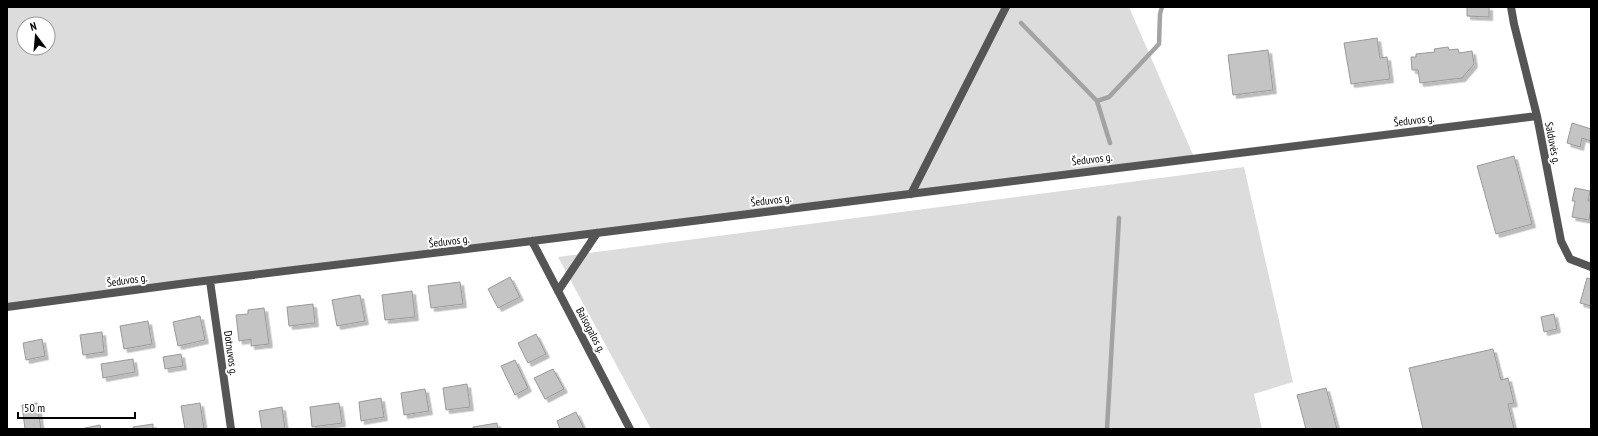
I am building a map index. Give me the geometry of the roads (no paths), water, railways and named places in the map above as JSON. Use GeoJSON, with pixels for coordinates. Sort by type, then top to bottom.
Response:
{"type":"FeatureCollection","features":[{"type":"Feature","properties":{"kind":"street"},"geometry":{"type":"LineString","coordinates":[[911,194],[1006,7]]}},
{"type":"Feature","properties":{"kind":"street","name":"Salduvės g."},"geometry":{"type":"LineString","coordinates":[[1511,7],[1537,116],[1561,241],[1570,259],[1591,267]]}},
{"type":"Feature","properties":{"kind":"street","name":"Šeduvos g."},"geometry":{"type":"LineString","coordinates":[[7,307],[179,284],[1537,116]]}},
{"type":"Feature","properties":{"kind":"street"},"geometry":{"type":"LineString","coordinates":[[558,291],[597,233]]}},
{"type":"Feature","properties":{"kind":"street","name":"Baisogalos g."},"geometry":{"type":"LineString","coordinates":[[532,241],[630,429]]}},
{"type":"Feature","properties":{"kind":"street","name":"Dotnuvos g."},"geometry":{"type":"LineString","coordinates":[[210,281],[231,429]]}},
{"type":"Feature","properties":{"kind":"waterway"},"geometry":{"type":"LineString","coordinates":[[1097,101],[1109,97],[1159,44],[1160,14],[1162,7]]}},
{"type":"Feature","properties":{"kind":"waterway"},"geometry":{"type":"LineString","coordinates":[[1021,23],[1097,101],[1110,143]]}},
{"type":"Feature","properties":{"kind":"waterway"},"geometry":{"type":"LineString","coordinates":[[1107,429],[1119,218]]}}]}
